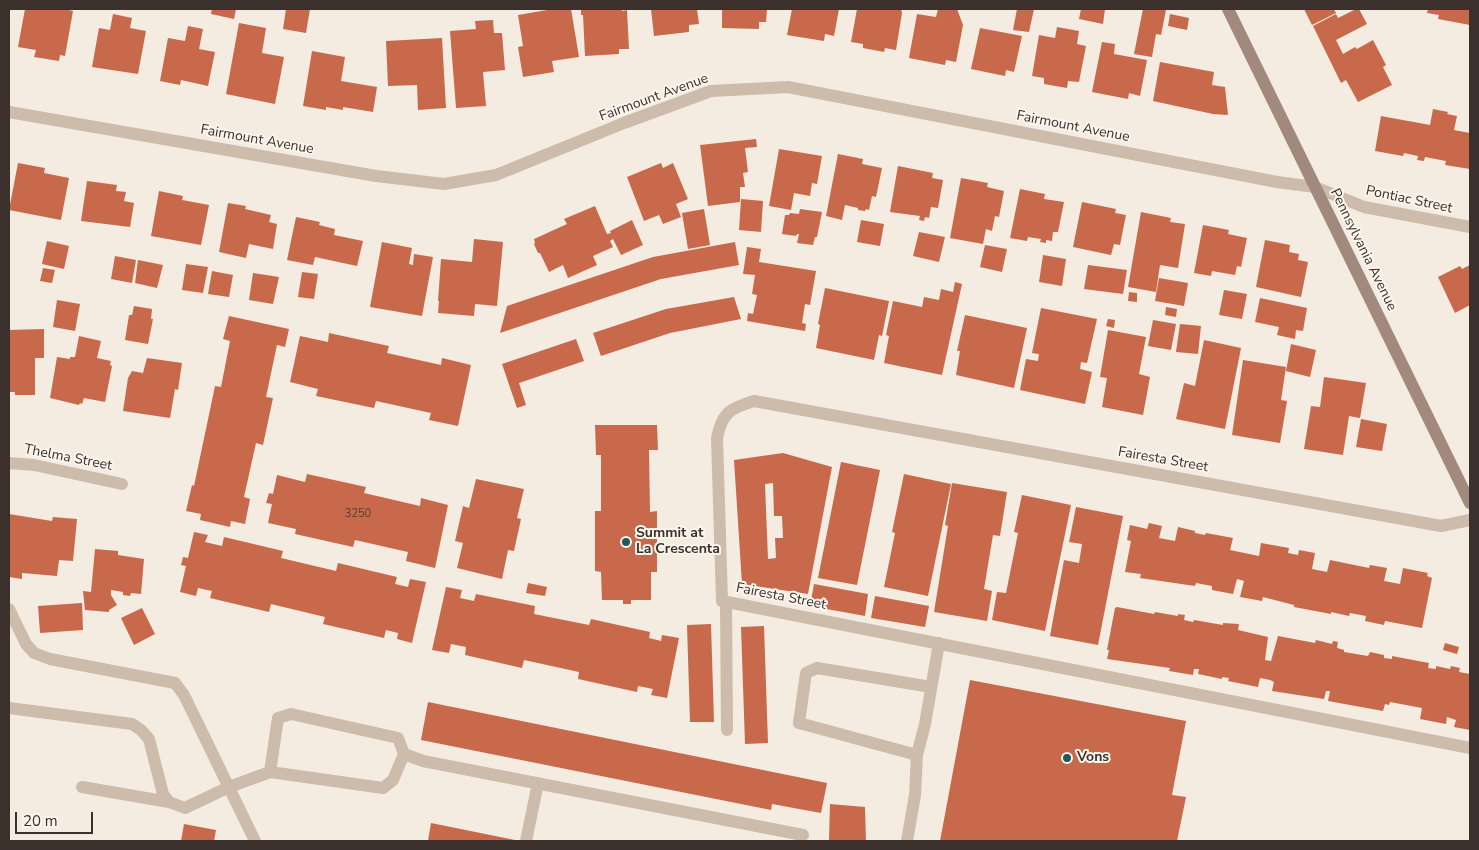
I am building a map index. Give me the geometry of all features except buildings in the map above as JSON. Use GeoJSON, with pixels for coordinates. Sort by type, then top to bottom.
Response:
{"type":"FeatureCollection","features":[{"type":"Feature","properties":{"kind":"main road","name":"Pennsylvania Avenue"},"geometry":{"type":"LineString","coordinates":[[1228,9],[1470,503]]}},
{"type":"Feature","properties":{"kind":"street","name":"Fairmount Avenue"},"geometry":{"type":"LineString","coordinates":[[9,112],[376,176],[444,184],[496,176],[624,123],[711,91],[788,88],[1315,188]]}},
{"type":"Feature","properties":{"kind":"street","name":"Pontiac Street"},"geometry":{"type":"LineString","coordinates":[[1315,188],[1364,207],[1470,227]]}},
{"type":"Feature","properties":{"kind":"street","name":"Fairesta Street"},"geometry":{"type":"LineString","coordinates":[[1470,520],[1441,526],[754,401],[740,405],[726,413],[720,423],[717,438],[722,601],[1470,748]]}},
{"type":"Feature","properties":{"kind":"street","name":"Thelma Street"},"geometry":{"type":"LineString","coordinates":[[9,463],[34,465],[122,484]]}},
{"type":"Feature","properties":{"kind":"street"},"geometry":{"type":"LineString","coordinates":[[726,602],[728,730]]}},
{"type":"Feature","properties":{"kind":"street"},"geometry":{"type":"LineString","coordinates":[[9,609],[26,644],[34,653],[50,658],[175,683],[184,695],[255,841]]}},
{"type":"Feature","properties":{"kind":"street"},"geometry":{"type":"LineString","coordinates":[[907,841],[916,795],[917,755],[938,643]]}},
{"type":"Feature","properties":{"kind":"street"},"geometry":{"type":"LineString","coordinates":[[917,755],[799,723],[806,673],[818,668],[931,687]]}},
{"type":"Feature","properties":{"kind":"street"},"geometry":{"type":"LineString","coordinates":[[9,708],[132,724],[149,739],[163,794],[169,802]]}},
{"type":"Feature","properties":{"kind":"street"},"geometry":{"type":"LineString","coordinates":[[82,787],[169,802],[185,808],[229,787],[270,772],[383,788],[393,780],[404,754],[398,738],[292,714],[278,718],[270,772]]}},
{"type":"Feature","properties":{"kind":"street"},"geometry":{"type":"LineString","coordinates":[[404,754],[423,761],[803,835]]}},
{"type":"Feature","properties":{"kind":"street"},"geometry":{"type":"LineString","coordinates":[[526,841],[538,783]]}},
{"type":"Feature","properties":{"kind":"place","name":"Summit at La Crescenta"},"geometry":{"type":"Point","coordinates":[626,542]}},
{"type":"Feature","properties":{"kind":"place","name":"Vons"},"geometry":{"type":"Point","coordinates":[1067,758]}}]}
